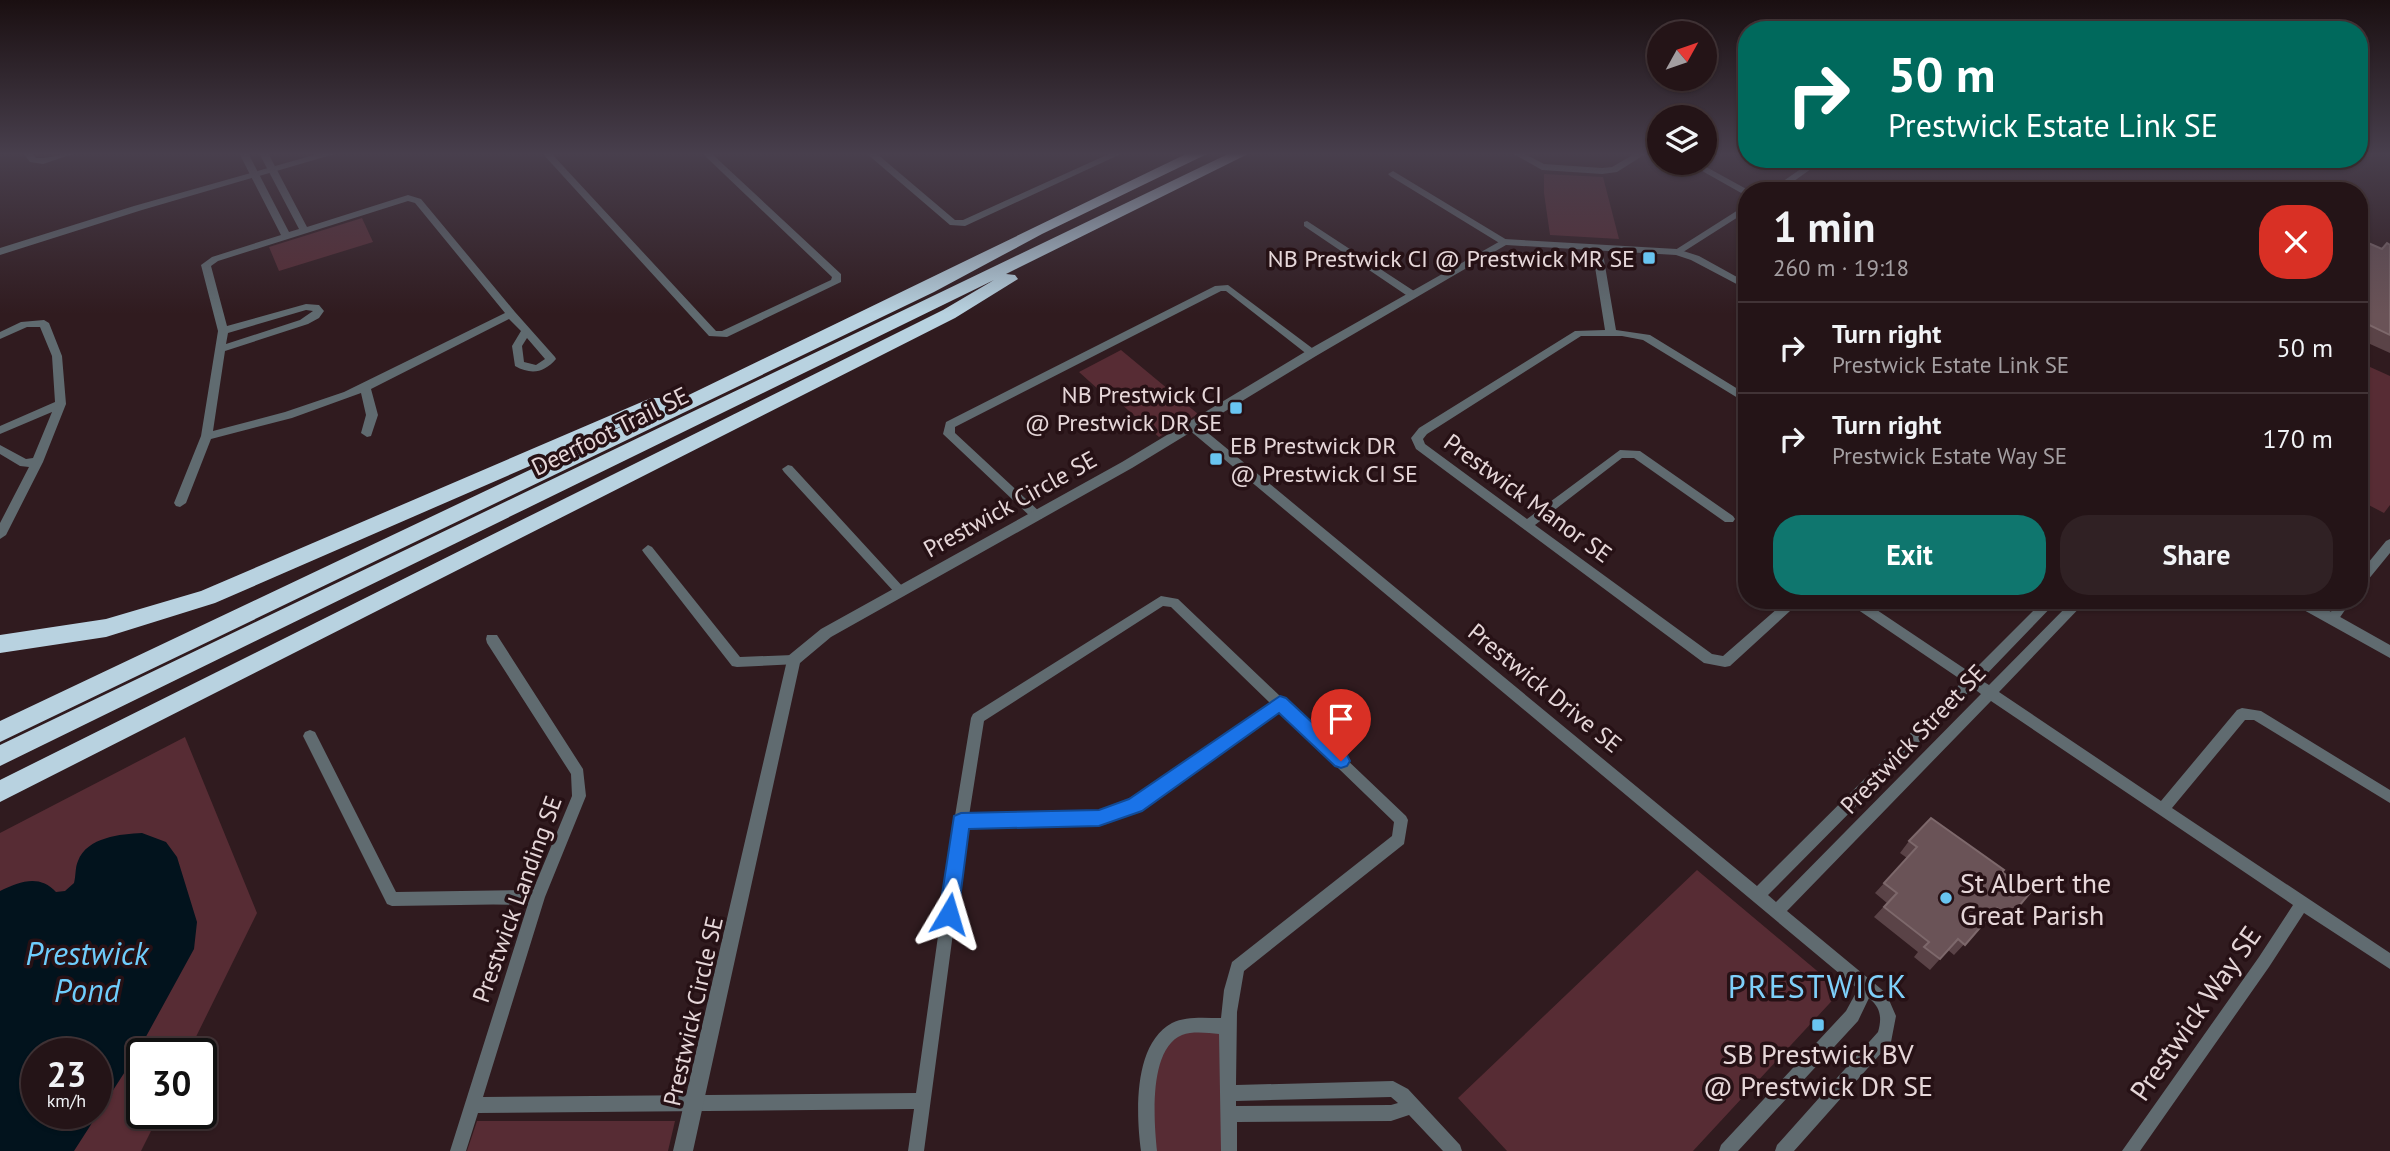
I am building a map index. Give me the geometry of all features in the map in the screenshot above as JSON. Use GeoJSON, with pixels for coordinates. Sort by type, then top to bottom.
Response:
{"type":"FeatureCollection","features":[{"type":"Feature","properties":{"kind":"highway","name":"Deerfoot Trail SE"},"geometry":{"type":"LineString","coordinates":[[0,732],[807,346],[1089,207]]}},
{"type":"Feature","properties":{"kind":"highway","name":"Deerfoot Trail SE"},"geometry":{"type":"LineString","coordinates":[[0,756],[1132,207]]}},
{"type":"Feature","properties":{"kind":"highway"},"geometry":{"type":"LineString","coordinates":[[0,792],[949,314],[1001,285],[1020,271],[1035,254]]}},
{"type":"Feature","properties":{"kind":"highway"},"geometry":{"type":"LineString","coordinates":[[0,644],[106,628],[207,597],[632,413],[807,346]]}},
{"type":"Feature","properties":{"kind":"highway"},"geometry":{"type":"LineString","coordinates":[[0,778],[102,727],[195,662]]}},
{"type":"Feature","properties":{"kind":"street"},"geometry":{"type":"LineString","coordinates":[[0,243],[113,207]]}},
{"type":"Feature","properties":{"kind":"street"},"geometry":{"type":"LineString","coordinates":[[0,252],[142,207]]}},
{"type":"Feature","properties":{"kind":"street"},"geometry":{"type":"LineString","coordinates":[[271,207],[286,235]]}},
{"type":"Feature","properties":{"kind":"street"},"geometry":{"type":"LineString","coordinates":[[291,207],[304,230]]}},
{"type":"Feature","properties":{"kind":"street"},"geometry":{"type":"LineString","coordinates":[[180,503],[207,436],[221,349],[222,331],[206,265],[215,259],[286,235],[380,207]]}},
{"type":"Feature","properties":{"kind":"street"},"geometry":{"type":"LineString","coordinates":[[423,207],[526,331]]}},
{"type":"Feature","properties":{"kind":"street"},"geometry":{"type":"LineString","coordinates":[[596,207],[713,334],[723,335],[836,282],[837,276],[763,207]]}},
{"type":"Feature","properties":{"kind":"street"},"geometry":{"type":"LineString","coordinates":[[934,207],[953,223],[965,223],[1001,207]]}},
{"type":"Feature","properties":{"kind":"street"},"geometry":{"type":"LineString","coordinates":[[1446,207],[1504,242],[1677,252],[1695,258],[1738,282]]}},
{"type":"Feature","properties":{"kind":"street"},"geometry":{"type":"LineString","coordinates":[[1677,252],[1738,213]]}},
{"type":"Feature","properties":{"kind":"street"},"geometry":{"type":"LineString","coordinates":[[1307,224],[1413,295]]}},
{"type":"Feature","properties":{"kind":"street","name":"Prestwick Circle SE"},"geometry":{"type":"LineString","coordinates":[[683,1151],[696,1105],[793,660],[826,633],[1038,516],[1312,352],[1504,242]]}},
{"type":"Feature","properties":{"kind":"street"},"geometry":{"type":"LineString","coordinates":[[1597,248],[1611,333]]}},
{"type":"Feature","properties":{"kind":"street"},"geometry":{"type":"LineString","coordinates":[[1038,516],[949,434],[950,425],[1219,288],[1228,288],[1312,352]]}},
{"type":"Feature","properties":{"kind":"street"},"geometry":{"type":"LineString","coordinates":[[221,349],[304,322],[318,311],[316,307],[306,307],[222,331]]}},
{"type":"Feature","properties":{"kind":"street"},"geometry":{"type":"LineString","coordinates":[[207,436],[278,419],[365,387],[442,346],[511,314]]}},
{"type":"Feature","properties":{"kind":"street"},"geometry":{"type":"LineString","coordinates":[[0,336],[25,324],[44,323],[57,356],[61,404],[37,462],[0,535]]}},
{"type":"Feature","properties":{"kind":"street","name":"Prestwick Manor SE"},"geometry":{"type":"LineString","coordinates":[[1738,394],[1646,337],[1578,333],[1423,431],[1417,438],[1420,446],[1709,659],[1725,662],[1786,609]]}},
{"type":"Feature","properties":{"kind":"street"},"geometry":{"type":"LineString","coordinates":[[365,387],[372,415],[366,433]]}},
{"type":"Feature","properties":{"kind":"street"},"geometry":{"type":"LineString","coordinates":[[0,430],[61,404]]}},
{"type":"Feature","properties":{"kind":"street","name":"Prestwick Drive SE"},"geometry":{"type":"LineString","coordinates":[[1192,426],[1881,998],[1888,1010],[1889,1020],[1885,1036],[1783,1151]]}},
{"type":"Feature","properties":{"kind":"street"},"geometry":{"type":"LineString","coordinates":[[0,449],[24,463],[37,462]]}},
{"type":"Feature","properties":{"kind":"street"},"geometry":{"type":"LineString","coordinates":[[1528,524],[1620,454],[1636,454],[1729,519]]}},
{"type":"Feature","properties":{"kind":"street"},"geometry":{"type":"LineString","coordinates":[[788,469],[900,591]]}},
{"type":"Feature","properties":{"kind":"street"},"geometry":{"type":"LineString","coordinates":[[2368,572],[2390,544]]}},
{"type":"Feature","properties":{"kind":"street"},"geometry":{"type":"LineString","coordinates":[[648,550],[737,662],[793,660]]}},
{"type":"Feature","properties":{"kind":"street"},"geometry":{"type":"LineString","coordinates":[[916,1151],[961,821],[978,718],[1161,601],[1174,602],[1401,820],[1399,839],[1237,967],[1226,1026],[1229,1151]]}},
{"type":"Feature","properties":{"kind":"street"},"geometry":{"type":"LineString","coordinates":[[1865,609],[2390,962]]}},
{"type":"Feature","properties":{"kind":"street","name":"Prestwick Street SE"},"geometry":{"type":"LineString","coordinates":[[1759,894],[2043,609]]}},
{"type":"Feature","properties":{"kind":"street","name":"Prestwick Street SE"},"geometry":{"type":"LineString","coordinates":[[1778,910],[2072,609]]}},
{"type":"Feature","properties":{"kind":"street"},"geometry":{"type":"LineString","coordinates":[[2314,609],[2390,652]]}},
{"type":"Feature","properties":{"kind":"street"},"geometry":{"type":"LineString","coordinates":[[2332,619],[2339,609]]}},
{"type":"Feature","properties":{"kind":"street","name":"Prestwick Landing SE"},"geometry":{"type":"LineString","coordinates":[[458,1151],[538,897],[579,796],[578,773],[492,639]]}},
{"type":"Feature","properties":{"kind":"street"},"geometry":{"type":"LineString","coordinates":[[961,821],[1099,818],[1135,805],[1280,703]]}},
{"type":"Feature","properties":{"kind":"street"},"geometry":{"type":"LineString","coordinates":[[2163,809],[2242,714],[2256,715],[2390,797]]}},
{"type":"Feature","properties":{"kind":"street"},"geometry":{"type":"LineString","coordinates":[[310,736],[392,899],[538,897]]}},
{"type":"Feature","properties":{"kind":"street","name":"Prestwick Way SE"},"geometry":{"type":"LineString","coordinates":[[2130,1151],[2264,962],[2302,903]]}},
{"type":"Feature","properties":{"kind":"street"},"geometry":{"type":"LineString","coordinates":[[1727,1151],[1852,1016],[1867,987]]}},
{"type":"Feature","properties":{"kind":"street"},"geometry":{"type":"LineString","coordinates":[[1149,1151],[1144,1122],[1150,1069],[1163,1039],[1176,1029],[1198,1025],[1226,1026]]}},
{"type":"Feature","properties":{"kind":"street"},"geometry":{"type":"LineString","coordinates":[[1229,1093],[1393,1089],[1454,1151]]}},
{"type":"Feature","properties":{"kind":"street"},"geometry":{"type":"LineString","coordinates":[[473,1105],[921,1101]]}},
{"type":"Feature","properties":{"kind":"street"},"geometry":{"type":"LineString","coordinates":[[1230,1114],[1391,1113],[1412,1106]]}},
{"type":"Feature","properties":{"kind":"shaded area"},"geometry":{"type":"Polygon","coordinates":[[[1546,207],[1611,207],[1619,239],[1550,235],[1546,207]]]}},
{"type":"Feature","properties":{"kind":"shaded area"},"geometry":{"type":"Polygon","coordinates":[[[362,218],[373,242],[279,271],[269,247],[362,218]]]}},
{"type":"Feature","properties":{"kind":"shaded area"},"geometry":{"type":"Polygon","coordinates":[[[1121,350],[1198,414],[1159,437],[1079,372],[1121,350]]]}},
{"type":"Feature","properties":{"kind":"shaded area"},"geometry":{"type":"Polygon","coordinates":[[[2368,366],[2390,376],[2390,505],[2384,513],[2368,505],[2368,366]]]}},
{"type":"Feature","properties":{"kind":"shaded area"},"geometry":{"type":"Polygon","coordinates":[[[185,737],[257,913],[195,1038],[126,1038],[126,1129],[152,1129],[141,1151],[0,1151],[0,833],[185,737]]]}},
{"type":"Feature","properties":{"kind":"shaded area"},"geometry":{"type":"Polygon","coordinates":[[[1697,870],[1841,991],[1693,1151],[1507,1151],[1458,1098],[1697,870]]]}},
{"type":"Feature","properties":{"kind":"shaded area"},"geometry":{"type":"Polygon","coordinates":[[[1226,1026],[1229,1151],[1149,1151],[1150,1069],[1176,1029],[1226,1026]]]}},
{"type":"Feature","properties":{"kind":"shaded area"},"geometry":{"type":"Polygon","coordinates":[[[477,1121],[675,1121],[668,1151],[467,1151],[477,1121]]]}},
{"type":"Feature","properties":{"kind":"water","name":"Prestwick Pond"},"geometry":{"type":"Polygon","coordinates":[[[142,833],[166,842],[177,857],[197,922],[194,949],[145,1038],[126,1038],[126,1070],[112,1092],[112,1038],[21,1038],[21,1129],[88,1129],[74,1151],[0,1151],[0,891],[15,884],[37,881],[50,886],[56,892],[65,891],[74,883],[76,866],[82,853],[97,842],[115,836],[142,833]]]}},
{"type":"Feature","properties":{"kind":"building"},"geometry":{"type":"Polygon","coordinates":[[[2368,243],[2382,249],[2387,243],[2390,245],[2390,335],[2368,324],[2368,243]]]}},
{"type":"Feature","properties":{"kind":"building","name":"St Albert the Great Parish"},"geometry":{"type":"Polygon","coordinates":[[[1931,818],[2004,870],[2002,872],[2030,893],[2009,918],[1997,908],[1965,945],[1958,939],[1940,959],[1924,947],[1929,942],[1884,907],[1897,893],[1884,883],[1917,847],[1909,841],[1931,818]]]}},
{"type":"Feature","properties":{"kind":"place","name":"NB Prestwick CI @ Prestwick MR SE"},"geometry":{"type":"Point","coordinates":[1649,258]}},
{"type":"Feature","properties":{"kind":"place","name":"NB Prestwick CI @ Prestwick DR SE"},"geometry":{"type":"Point","coordinates":[1236,408]}},
{"type":"Feature","properties":{"kind":"place","name":"EB Prestwick DR @ Prestwick CI SE"},"geometry":{"type":"Point","coordinates":[1216,459]}},
{"type":"Feature","properties":{"kind":"place","name":"St Albert the Great Parish"},"geometry":{"type":"Point","coordinates":[1946,898]}},
{"type":"Feature","properties":{"kind":"place","name":"SB Prestwick BV @ Prestwick DR SE"},"geometry":{"type":"Point","coordinates":[1818,1025]}},
{"type":"Feature","properties":{"kind":"district","name":"PRESTWICK"},"geometry":{"type":"Point","coordinates":[1818,986]}},
{"type":"Feature","properties":{"kind":"route"},"geometry":{"type":"LineString","coordinates":[[949,914],[961,821],[1099,818],[1135,805],[1280,703],[1341,761]]}}]}
